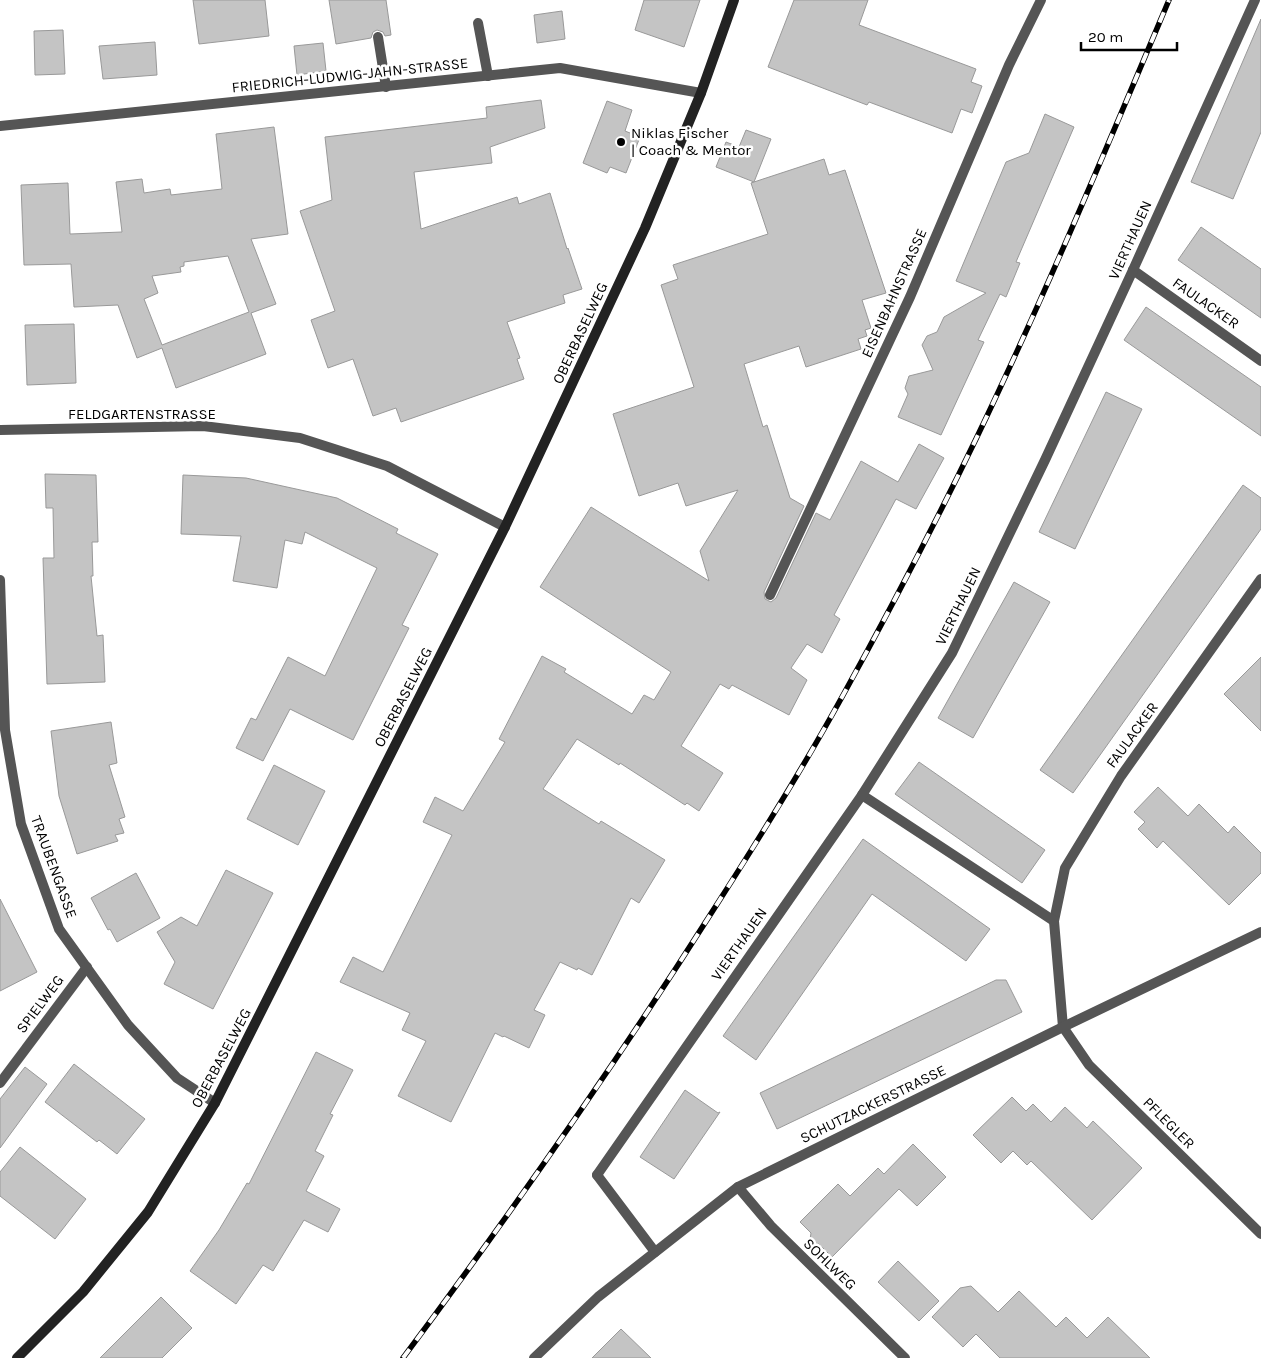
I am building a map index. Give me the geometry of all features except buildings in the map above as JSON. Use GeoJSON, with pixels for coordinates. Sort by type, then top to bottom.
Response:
{"type":"FeatureCollection","features":[{"type":"Feature","properties":{"kind":"street","name":"OBERBASELWEG"},"geometry":{"type":"LineString","coordinates":[[17,1358],[83,1292],[148,1212],[215,1103],[505,527],[645,228],[701,94],[734,0]]}},
{"type":"Feature","properties":{"kind":"street","name":"EISENBAHNSTRASSE"},"geometry":{"type":"LineString","coordinates":[[770,595],[910,297],[1009,65],[1041,0]]}},
{"type":"Feature","properties":{"kind":"street","name":"VIERTHAUEN"},"geometry":{"type":"LineString","coordinates":[[655,1252],[597,1175],[862,795],[952,653],[1045,460],[1255,0]]}},
{"type":"Feature","properties":{"kind":"street"},"geometry":{"type":"LineString","coordinates":[[478,23],[488,76]]}},
{"type":"Feature","properties":{"kind":"street"},"geometry":{"type":"LineString","coordinates":[[378,37],[386,87]]}},
{"type":"Feature","properties":{"kind":"street","name":"FRIEDRICH-LUDWIG-JAHN-STRASSE"},"geometry":{"type":"LineString","coordinates":[[0,126],[560,68],[701,94]]}},
{"type":"Feature","properties":{"kind":"street","name":"FAULACKER"},"geometry":{"type":"LineString","coordinates":[[1133,270],[1261,361]]}},
{"type":"Feature","properties":{"kind":"street","name":"FELDGARTENSTRASSE"},"geometry":{"type":"LineString","coordinates":[[0,430],[203,426],[300,438],[387,466],[505,527]]}},
{"type":"Feature","properties":{"kind":"street","name":"FAULACKER"},"geometry":{"type":"LineString","coordinates":[[1063,1027],[1054,921],[1065,868],[1121,776],[1261,579]]}},
{"type":"Feature","properties":{"kind":"street","name":"TRAUBENGASSE"},"geometry":{"type":"LineString","coordinates":[[0,580],[5,730],[21,824],[60,929],[128,1025],[177,1078],[215,1103]]}},
{"type":"Feature","properties":{"kind":"street"},"geometry":{"type":"LineString","coordinates":[[862,795],[1054,921]]}},
{"type":"Feature","properties":{"kind":"street","name":"SCHUTZACKERSTRASSE"},"geometry":{"type":"LineString","coordinates":[[534,1358],[598,1297],[738,1187],[1261,932]]}},
{"type":"Feature","properties":{"kind":"street","name":"SPIELWEG"},"geometry":{"type":"LineString","coordinates":[[0,1083],[86,967]]}},
{"type":"Feature","properties":{"kind":"street","name":"PFLEGLER"},"geometry":{"type":"LineString","coordinates":[[1063,1027],[1089,1065],[1261,1234]]}},
{"type":"Feature","properties":{"kind":"street","name":"SOHLWEG"},"geometry":{"type":"LineString","coordinates":[[738,1187],[771,1226],[905,1358]]}},
{"type":"Feature","properties":{"kind":"railway"},"geometry":{"type":"LineString","coordinates":[[403,1358],[523,1194],[638,1026],[746,859],[827,724],[911,569],[1002,385],[1099,166],[1169,0]]}},
{"type":"Feature","properties":{"kind":"place","name":"Niklas Fischer | Coach & Mentor"},"geometry":{"type":"Point","coordinates":[621,142]}}]}
